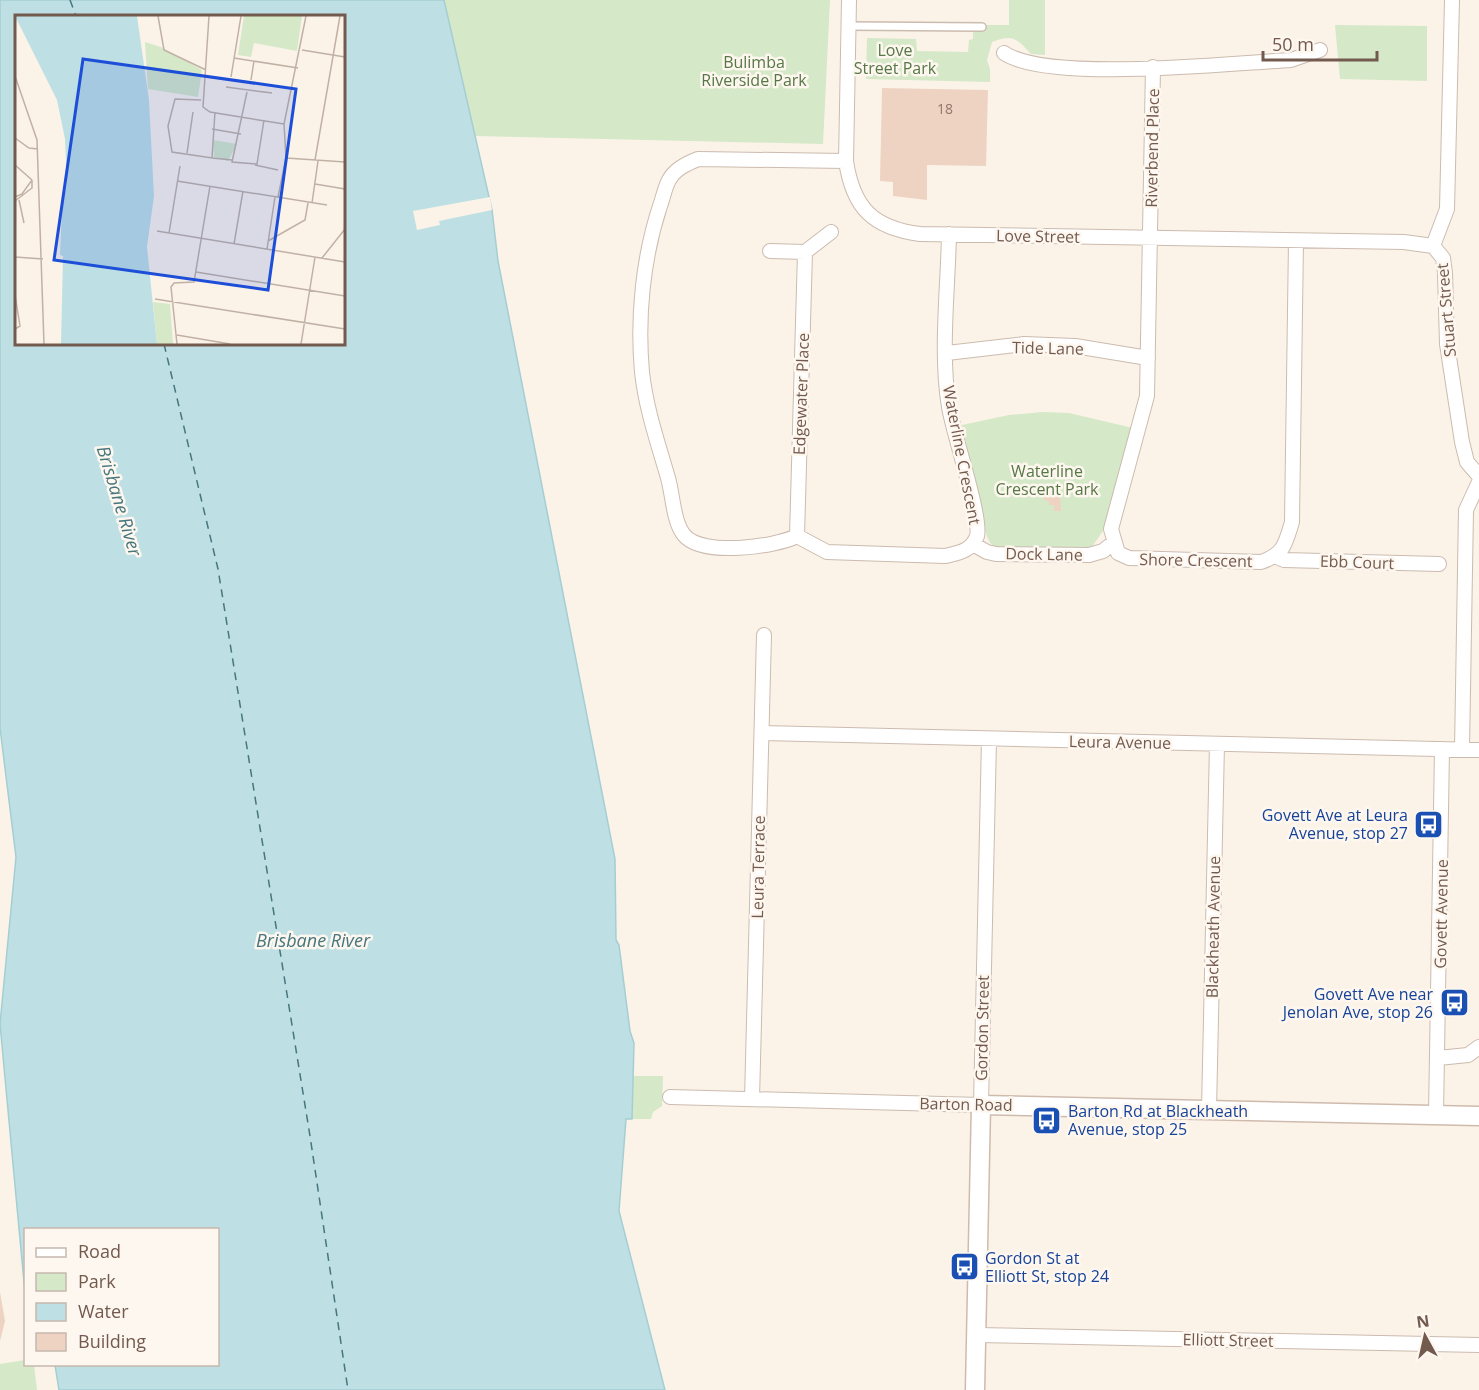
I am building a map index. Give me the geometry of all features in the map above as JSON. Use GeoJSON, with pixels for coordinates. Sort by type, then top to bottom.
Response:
{"type":"FeatureCollection","features":[{"type":"Feature","properties":{"kind":"street","name":"Love Street"},"geometry":{"type":"LineString","coordinates":[[849,0],[846,161],[849,179],[858,201],[880,224],[898,231],[949,234],[1404,242],[1433,246]]}},
{"type":"Feature","properties":{"kind":"street","name":"Stuart Street"},"geometry":{"type":"LineString","coordinates":[[1452,0],[1447,209],[1433,246],[1443,258],[1447,344],[1462,442],[1467,462],[1479,476]]}},
{"type":"Feature","properties":{"kind":"street"},"geometry":{"type":"LineString","coordinates":[[1153,67],[1291,60],[1320,50]]}},
{"type":"Feature","properties":{"kind":"street","name":"Riverbend Place"},"geometry":{"type":"LineString","coordinates":[[1005,53],[1017,61],[1048,67],[1153,67],[1150,238]]}},
{"type":"Feature","properties":{"kind":"street"},"geometry":{"type":"LineString","coordinates":[[797,536],[768,547],[712,547],[694,542],[683,534],[652,428],[642,372],[641,316],[646,262],[655,222],[669,180],[681,166],[698,159],[846,161]]}},
{"type":"Feature","properties":{"kind":"street"},"geometry":{"type":"LineString","coordinates":[[770,251],[805,252],[831,232]]}},
{"type":"Feature","properties":{"kind":"street","name":"Waterline Crescent"},"geometry":{"type":"LineString","coordinates":[[797,536],[827,552],[945,556],[963,552],[973,544],[978,525],[949,407],[947,353],[949,234]]}},
{"type":"Feature","properties":{"kind":"street"},"geometry":{"type":"LineString","coordinates":[[1113,543],[1111,529],[1147,396],[1150,238]]}},
{"type":"Feature","properties":{"kind":"street","name":"Shore Crescent"},"geometry":{"type":"LineString","coordinates":[[1113,543],[1118,553],[1129,558],[1261,562],[1277,556],[1286,545],[1292,522],[1296,241]]}},
{"type":"Feature","properties":{"kind":"street","name":"Edgewater Place"},"geometry":{"type":"LineString","coordinates":[[797,536],[805,252]]}},
{"type":"Feature","properties":{"kind":"street","name":"Tide Lane"},"geometry":{"type":"LineString","coordinates":[[947,353],[1024,344],[1075,346],[1148,358]]}},
{"type":"Feature","properties":{"kind":"street"},"geometry":{"type":"LineString","coordinates":[[1462,749],[1466,510],[1479,482]]}},
{"type":"Feature","properties":{"kind":"street","name":"Dock Lane"},"geometry":{"type":"LineString","coordinates":[[973,544],[996,554],[1089,555],[1103,551],[1113,543]]}},
{"type":"Feature","properties":{"kind":"street","name":"Ebb Court"},"geometry":{"type":"LineString","coordinates":[[1277,556],[1284,560],[1439,564]]}},
{"type":"Feature","properties":{"kind":"street","name":"Leura Terrace"},"geometry":{"type":"LineString","coordinates":[[752,1099],[764,635]]}},
{"type":"Feature","properties":{"kind":"street","name":"Leura Avenue"},"geometry":{"type":"LineString","coordinates":[[762,733],[1479,750]]}},
{"type":"Feature","properties":{"kind":"street","name":"Gordon Street"},"geometry":{"type":"LineString","coordinates":[[975,1390],[989,739]]}},
{"type":"Feature","properties":{"kind":"street","name":"Blackheath Avenue"},"geometry":{"type":"LineString","coordinates":[[1209,1110],[1217,744]]}},
{"type":"Feature","properties":{"kind":"street","name":"Govett Avenue"},"geometry":{"type":"LineString","coordinates":[[1436,1114],[1442,749]]}},
{"type":"Feature","properties":{"kind":"street"},"geometry":{"type":"LineString","coordinates":[[1438,1058],[1468,1055],[1479,1047]]}},
{"type":"Feature","properties":{"kind":"street","name":"Barton Road"},"geometry":{"type":"LineString","coordinates":[[670,1098],[1479,1116]]}},
{"type":"Feature","properties":{"kind":"street","name":"Elliott Street"},"geometry":{"type":"LineString","coordinates":[[976,1335],[1479,1345]]}},
{"type":"Feature","properties":{"kind":"lane"},"geometry":{"type":"LineString","coordinates":[[849,26],[982,27]]}},
{"type":"Feature","properties":{"kind":"green space","name":"Bulimba Riverside Park"},"geometry":{"type":"Polygon","coordinates":[[[444,0],[830,0],[823,144],[473,136],[444,0]]]}},
{"type":"Feature","properties":{"kind":"green space","name":"Love Street Park"},"geometry":{"type":"Polygon","coordinates":[[[1009,0],[1045,0],[1045,55],[1031,54],[1018,41],[1005,38],[992,42],[987,60],[990,82],[866,79],[867,38],[916,39],[917,51],[968,52],[969,40],[973,39],[973,25],[1009,25],[1009,0]]]}},
{"type":"Feature","properties":{"kind":"green space"},"geometry":{"type":"Polygon","coordinates":[[[1335,25],[1427,26],[1427,81],[1340,79],[1335,25]]]}},
{"type":"Feature","properties":{"kind":"green space","name":"Waterline Crescent Park"},"geometry":{"type":"Polygon","coordinates":[[[1043,412],[1069,413],[1133,428],[1103,531],[1089,551],[994,549],[987,537],[962,425],[1009,415],[1043,412]]]}},
{"type":"Feature","properties":{"kind":"green space"},"geometry":{"type":"Polygon","coordinates":[[[633,1076],[663,1076],[662,1106],[653,1112],[651,1119],[632,1119],[633,1076]]]}},
{"type":"Feature","properties":{"kind":"green space"},"geometry":{"type":"Polygon","coordinates":[[[24,1360],[24,1366],[34,1366],[37,1390],[0,1390],[0,1364],[24,1360]]]}},
{"type":"Feature","properties":{"kind":"water","name":"Brisbane River"},"geometry":{"type":"Polygon","coordinates":[[[0,0],[444,0],[492,210],[498,261],[615,859],[616,940],[619,945],[630,1031],[634,1043],[632,1119],[626,1119],[619,1211],[665,1390],[59,1390],[55,1366],[219,1366],[219,1228],[24,1228],[24,1282],[0,1024],[16,857],[0,728],[0,0]]]}},
{"type":"Feature","properties":{"kind":"pier"},"geometry":{"type":"Polygon","coordinates":[[[490,197],[492,210],[439,221],[440,225],[417,230],[413,211],[490,197]]]}},
{"type":"Feature","properties":{"kind":"building"},"geometry":{"type":"Polygon","coordinates":[[[882,88],[988,90],[986,166],[927,165],[927,200],[893,196],[893,182],[880,181],[882,88]]]}},
{"type":"Feature","properties":{"kind":"building"},"geometry":{"type":"Polygon","coordinates":[[[1049,492],[1060,492],[1061,511],[1054,511],[1054,505],[1049,505],[1049,501],[1044,500],[1045,494],[1049,495],[1049,492]]]}},
{"type":"Feature","properties":{"kind":"building"},"geometry":{"type":"Polygon","coordinates":[[[0,1292],[5,1321],[0,1341],[0,1292]]]}},
{"type":"Feature","properties":{"kind":"ferry route"},"geometry":{"type":"LineString","coordinates":[[70,0],[76,15]]}},
{"type":"Feature","properties":{"kind":"ferry route"},"geometry":{"type":"LineString","coordinates":[[164,345],[218,569],[310,1136],[348,1390]]}},
{"type":"Feature","properties":{"kind":"place","name":"Govett Ave at Leura Avenue, stop 27"},"geometry":{"type":"Point","coordinates":[1429,824]}},
{"type":"Feature","properties":{"kind":"place","name":"Govett Ave near Jenolan Ave, stop 26"},"geometry":{"type":"Point","coordinates":[1454,1003]}},
{"type":"Feature","properties":{"kind":"place","name":"Barton Rd at Blackheath Avenue, stop 25"},"geometry":{"type":"Point","coordinates":[1047,1120]}},
{"type":"Feature","properties":{"kind":"place","name":"Gordon St at Elliott St, stop 24"},"geometry":{"type":"Point","coordinates":[964,1267]}}]}
